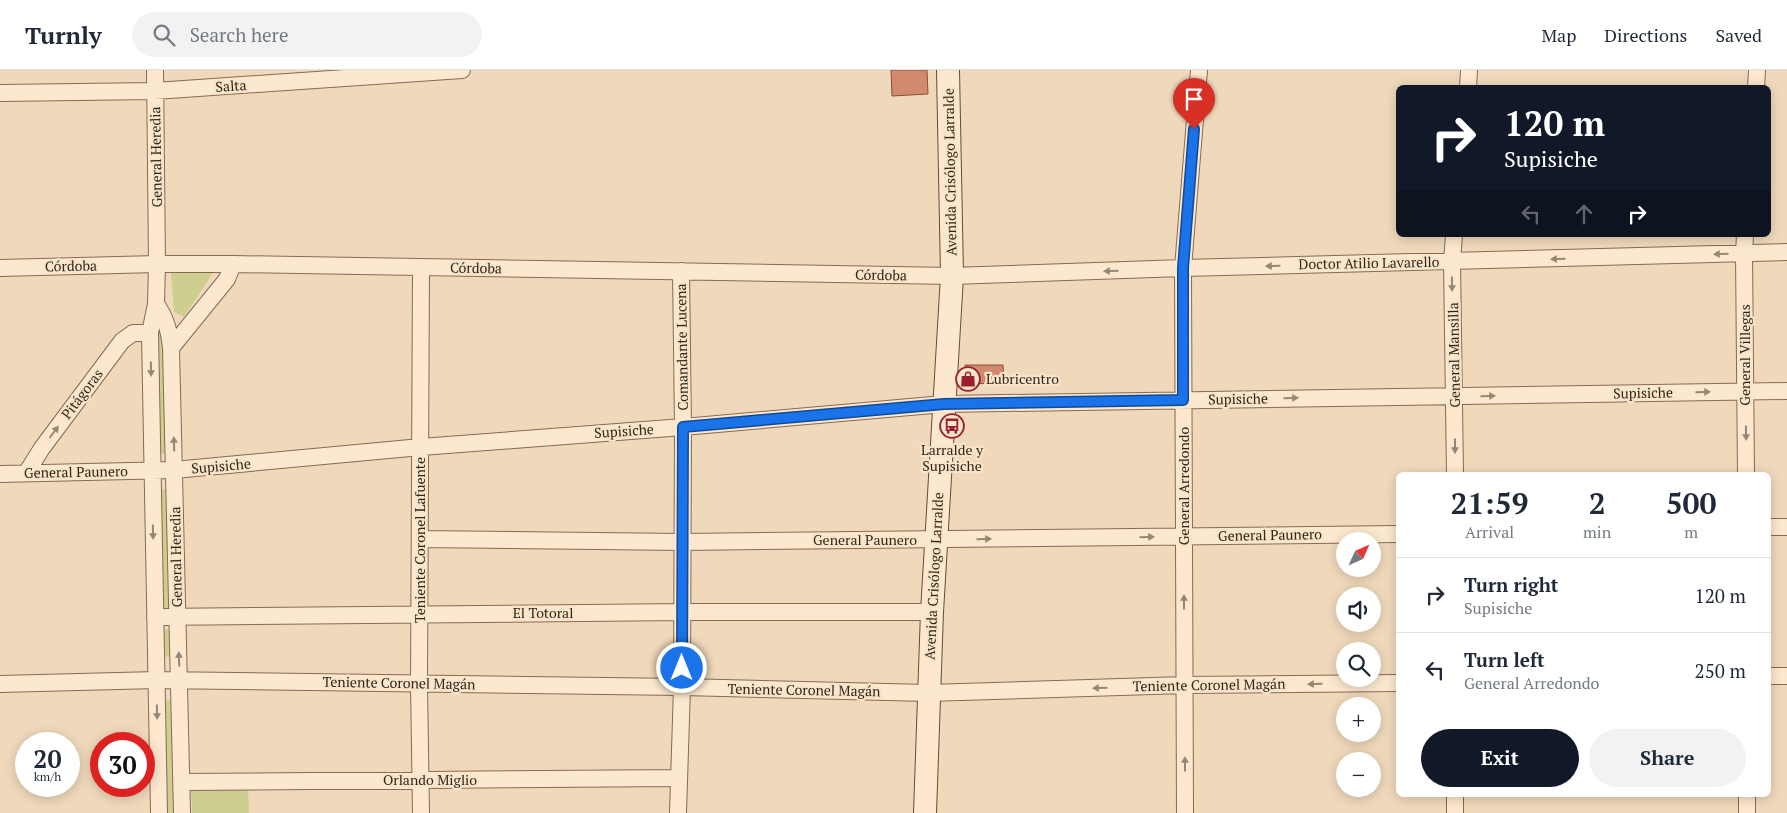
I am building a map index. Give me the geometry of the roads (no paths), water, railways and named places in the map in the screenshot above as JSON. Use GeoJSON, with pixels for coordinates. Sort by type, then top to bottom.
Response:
{"type":"FeatureCollection","features":[{"type":"Feature","properties":{"kind":"main road","name":"Avenida Crisólogo Larralde"},"geometry":{"type":"LineString","coordinates":[[925,813],[935,540],[952,276],[948,70]]}},
{"type":"Feature","properties":{"kind":"street","name":"General Heredia"},"geometry":{"type":"LineString","coordinates":[[155,70],[157,264],[156,304],[150,332],[159,813]]}},
{"type":"Feature","properties":{"kind":"street","name":"Salta"},"geometry":{"type":"LineString","coordinates":[[0,92],[155,91],[462,70]]}},
{"type":"Feature","properties":{"kind":"street","name":"General Arredondo"},"geometry":{"type":"LineString","coordinates":[[1185,813],[1183,268],[1198,70]]}},
{"type":"Feature","properties":{"kind":"street"},"geometry":{"type":"LineString","coordinates":[[1468,85],[1469,70]]}},
{"type":"Feature","properties":{"kind":"street"},"geometry":{"type":"LineString","coordinates":[[1756,85],[1757,70]]}},
{"type":"Feature","properties":{"kind":"street","name":"General Mansilla"},"geometry":{"type":"LineString","coordinates":[[1454,237],[1452,261],[1455,472]]}},
{"type":"Feature","properties":{"kind":"street","name":"General Villegas"},"geometry":{"type":"LineString","coordinates":[[1746,237],[1744,254],[1746,472]]}},
{"type":"Feature","properties":{"kind":"street","name":"Doctor Atilio Lavarello"},"geometry":{"type":"LineString","coordinates":[[952,276],[1787,252]]}},
{"type":"Feature","properties":{"kind":"street","name":"Córdoba"},"geometry":{"type":"LineString","coordinates":[[0,268],[233,264],[952,276]]}},
{"type":"Feature","properties":{"kind":"street"},"geometry":{"type":"LineString","coordinates":[[171,348],[227,279],[233,264]]}},
{"type":"Feature","properties":{"kind":"street","name":"Teniente Coronel Lafuente"},"geometry":{"type":"LineString","coordinates":[[421,267],[421,539],[419,614],[421,813]]}},
{"type":"Feature","properties":{"kind":"street","name":"Comandante Lucena"},"geometry":{"type":"LineString","coordinates":[[678,813],[682,687],[683,427],[681,271]]}},
{"type":"Feature","properties":{"kind":"street","name":"General Heredia"},"geometry":{"type":"LineString","coordinates":[[156,304],[164,316],[169,329],[171,348],[182,813]]}},
{"type":"Feature","properties":{"kind":"street","name":"Pitágoras"},"geometry":{"type":"LineString","coordinates":[[27,472],[42,448],[122,341],[133,334],[150,332]]}},
{"type":"Feature","properties":{"kind":"street","name":"Supisiche"},"geometry":{"type":"LineString","coordinates":[[152,472],[421,447],[683,427],[944,404],[1787,391]]}},
{"type":"Feature","properties":{"kind":"street","name":"General Paunero"},"geometry":{"type":"LineString","coordinates":[[0,474],[27,472],[152,472]]}},
{"type":"Feature","properties":{"kind":"street"},"geometry":{"type":"LineString","coordinates":[[1771,527],[1787,526]]}},
{"type":"Feature","properties":{"kind":"street","name":"General Paunero"},"geometry":{"type":"LineString","coordinates":[[421,539],[682,542],[1396,534]]}},
{"type":"Feature","properties":{"kind":"street","name":"El Totoral"},"geometry":{"type":"LineString","coordinates":[[155,617],[682,612],[932,612]]}},
{"type":"Feature","properties":{"kind":"street"},"geometry":{"type":"LineString","coordinates":[[1771,676],[1787,676]]}},
{"type":"Feature","properties":{"kind":"street","name":"Teniente Coronel Magán"},"geometry":{"type":"LineString","coordinates":[[0,684],[179,680],[682,687],[928,693],[1185,685],[1396,683]]}},
{"type":"Feature","properties":{"kind":"street","name":"Orlando Miglio"},"geometry":{"type":"LineString","coordinates":[[181,782],[679,778]]}},
{"type":"Feature","properties":{"kind":"street"},"geometry":{"type":"LineString","coordinates":[[1455,797],[1455,813]]}},
{"type":"Feature","properties":{"kind":"street"},"geometry":{"type":"LineString","coordinates":[[1747,797],[1747,813]]}},
{"type":"Feature","properties":{"kind":"place","name":"Lubricentro"},"geometry":{"type":"Point","coordinates":[968,379]}},
{"type":"Feature","properties":{"kind":"place","name":"Larralde y Supisiche"},"geometry":{"type":"Point","coordinates":[952,426]}}]}
